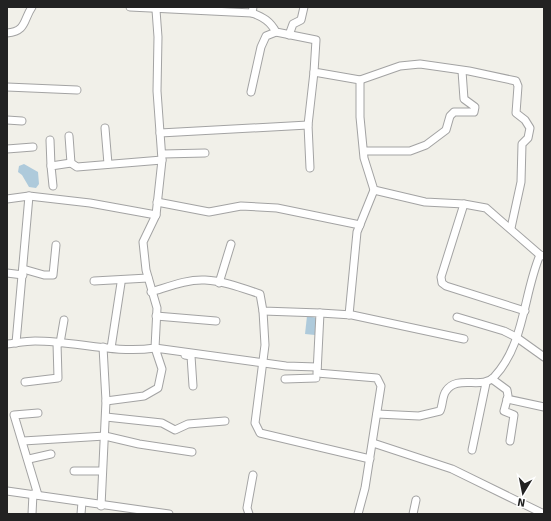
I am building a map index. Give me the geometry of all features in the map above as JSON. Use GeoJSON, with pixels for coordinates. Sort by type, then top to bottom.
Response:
{"type":"FeatureCollection","features":[{"type":"Feature","properties":{"kind":"street"},"geometry":{"type":"LineString","coordinates":[[7,33],[16,32],[23,26],[32,7]]}},
{"type":"Feature","properties":{"kind":"street"},"geometry":{"type":"LineString","coordinates":[[130,7],[156,10],[252,10],[272,24],[276,32]]}},
{"type":"Feature","properties":{"kind":"street"},"geometry":{"type":"LineString","coordinates":[[289,35],[293,24],[301,20],[304,7]]}},
{"type":"Feature","properties":{"kind":"street"},"geometry":{"type":"LineString","coordinates":[[106,401],[144,396],[158,388],[162,369],[156,350],[157,308],[148,278],[143,242],[156,215],[163,157],[157,91],[158,37],[156,10]]}},
{"type":"Feature","properties":{"kind":"street"},"geometry":{"type":"LineString","coordinates":[[251,92],[261,47],[266,36],[276,32],[316,40],[308,125],[310,168]]}},
{"type":"Feature","properties":{"kind":"street"},"geometry":{"type":"LineString","coordinates":[[314,72],[360,80],[400,66],[420,64],[516,81],[518,86],[516,113],[525,120],[530,128],[528,138],[522,144],[521,182],[511,228]]}},
{"type":"Feature","properties":{"kind":"street"},"geometry":{"type":"LineString","coordinates":[[364,151],[410,151],[426,145],[446,130],[450,116],[454,112],[474,112],[475,107],[464,99],[462,71]]}},
{"type":"Feature","properties":{"kind":"street"},"geometry":{"type":"LineString","coordinates":[[349,315],[357,232],[374,190],[364,158],[360,117],[360,80]]}},
{"type":"Feature","properties":{"kind":"street"},"geometry":{"type":"LineString","coordinates":[[7,87],[77,90]]}},
{"type":"Feature","properties":{"kind":"street"},"geometry":{"type":"LineString","coordinates":[[7,120],[22,121]]}},
{"type":"Feature","properties":{"kind":"street"},"geometry":{"type":"LineString","coordinates":[[160,133],[308,125]]}},
{"type":"Feature","properties":{"kind":"street"},"geometry":{"type":"LineString","coordinates":[[105,128],[108,164]]}},
{"type":"Feature","properties":{"kind":"street"},"geometry":{"type":"LineString","coordinates":[[69,136],[71,163]]}},
{"type":"Feature","properties":{"kind":"street"},"geometry":{"type":"LineString","coordinates":[[50,140],[53,186]]}},
{"type":"Feature","properties":{"kind":"street"},"geometry":{"type":"LineString","coordinates":[[7,149],[33,147]]}},
{"type":"Feature","properties":{"kind":"street"},"geometry":{"type":"LineString","coordinates":[[51,166],[71,163],[77,167],[205,153]]}},
{"type":"Feature","properties":{"kind":"street"},"geometry":{"type":"LineString","coordinates":[[374,190],[425,202],[464,204],[486,208],[542,256],[536,265],[525,311],[512,351],[504,365],[489,381],[472,450]]}},
{"type":"Feature","properties":{"kind":"street"},"geometry":{"type":"LineString","coordinates":[[7,199],[29,196],[90,203],[156,215]]}},
{"type":"Feature","properties":{"kind":"street"},"geometry":{"type":"LineString","coordinates":[[16,343],[29,196]]}},
{"type":"Feature","properties":{"kind":"street"},"geometry":{"type":"LineString","coordinates":[[157,202],[209,212],[241,206],[277,208],[360,225]]}},
{"type":"Feature","properties":{"kind":"street"},"geometry":{"type":"LineString","coordinates":[[464,204],[441,277],[442,283],[446,286],[525,311]]}},
{"type":"Feature","properties":{"kind":"street"},"geometry":{"type":"LineString","coordinates":[[218,283],[232,244]]}},
{"type":"Feature","properties":{"kind":"street"},"geometry":{"type":"LineString","coordinates":[[7,273],[23,272],[53,275],[56,245]]}},
{"type":"Feature","properties":{"kind":"street"},"geometry":{"type":"LineString","coordinates":[[94,281],[148,278]]}},
{"type":"Feature","properties":{"kind":"street"},"geometry":{"type":"LineString","coordinates":[[151,292],[182,283],[205,280],[260,294],[264,311],[266,345],[255,424],[260,433],[370,458]]}},
{"type":"Feature","properties":{"kind":"street"},"geometry":{"type":"LineString","coordinates":[[101,506],[106,417],[107,347],[121,282]]}},
{"type":"Feature","properties":{"kind":"street"},"geometry":{"type":"LineString","coordinates":[[264,311],[349,315],[464,339]]}},
{"type":"Feature","properties":{"kind":"street"},"geometry":{"type":"LineString","coordinates":[[320,313],[317,373],[326,375],[377,378],[381,386],[373,443],[358,514]]}},
{"type":"Feature","properties":{"kind":"street"},"geometry":{"type":"LineString","coordinates":[[457,317],[491,326],[516,337],[544,357]]}},
{"type":"Feature","properties":{"kind":"street"},"geometry":{"type":"LineString","coordinates":[[156,318],[216,321]]}},
{"type":"Feature","properties":{"kind":"street"},"geometry":{"type":"LineString","coordinates":[[156,318],[181,322]]}},
{"type":"Feature","properties":{"kind":"street"},"geometry":{"type":"LineString","coordinates":[[25,382],[58,378],[59,343],[64,320]]}},
{"type":"Feature","properties":{"kind":"street"},"geometry":{"type":"LineString","coordinates":[[7,344],[35,341],[156,350],[263,361],[286,366],[317,367]]}},
{"type":"Feature","properties":{"kind":"street"},"geometry":{"type":"LineString","coordinates":[[156,350],[191,356],[193,386]]}},
{"type":"Feature","properties":{"kind":"street"},"geometry":{"type":"LineString","coordinates":[[285,379],[316,378]]}},
{"type":"Feature","properties":{"kind":"street"},"geometry":{"type":"LineString","coordinates":[[377,414],[419,416],[440,411],[446,391],[453,386],[463,382],[489,381],[507,390],[507,399],[504,412],[514,415],[510,441]]}},
{"type":"Feature","properties":{"kind":"street"},"geometry":{"type":"LineString","coordinates":[[507,399],[544,407]]}},
{"type":"Feature","properties":{"kind":"street"},"geometry":{"type":"LineString","coordinates":[[32,514],[36,495],[29,459],[14,415],[38,413]]}},
{"type":"Feature","properties":{"kind":"street"},"geometry":{"type":"LineString","coordinates":[[106,417],[162,424],[174,430],[188,424],[225,421]]}},
{"type":"Feature","properties":{"kind":"street"},"geometry":{"type":"LineString","coordinates":[[23,441],[105,436],[139,444],[192,452]]}},
{"type":"Feature","properties":{"kind":"street"},"geometry":{"type":"LineString","coordinates":[[373,443],[452,469],[544,514]]}},
{"type":"Feature","properties":{"kind":"street"},"geometry":{"type":"LineString","coordinates":[[29,459],[51,454]]}},
{"type":"Feature","properties":{"kind":"street"},"geometry":{"type":"LineString","coordinates":[[74,471],[102,471]]}},
{"type":"Feature","properties":{"kind":"street"},"geometry":{"type":"LineString","coordinates":[[249,514],[247,508],[253,475]]}},
{"type":"Feature","properties":{"kind":"street"},"geometry":{"type":"LineString","coordinates":[[7,491],[82,502],[124,511],[169,514]]}},
{"type":"Feature","properties":{"kind":"street"},"geometry":{"type":"LineString","coordinates":[[413,514],[416,500]]}},
{"type":"Feature","properties":{"kind":"street"},"geometry":{"type":"LineString","coordinates":[[81,514],[82,502]]}},
{"type":"Feature","properties":{"kind":"water"},"geometry":{"type":"Polygon","coordinates":[[[24,164],[38,172],[39,184],[36,188],[29,187],[22,175],[18,172],[19,166],[24,164]]]}},
{"type":"Feature","properties":{"kind":"water"},"geometry":{"type":"Polygon","coordinates":[[[307,316],[317,318],[315,335],[305,334],[307,316]]]}}]}
